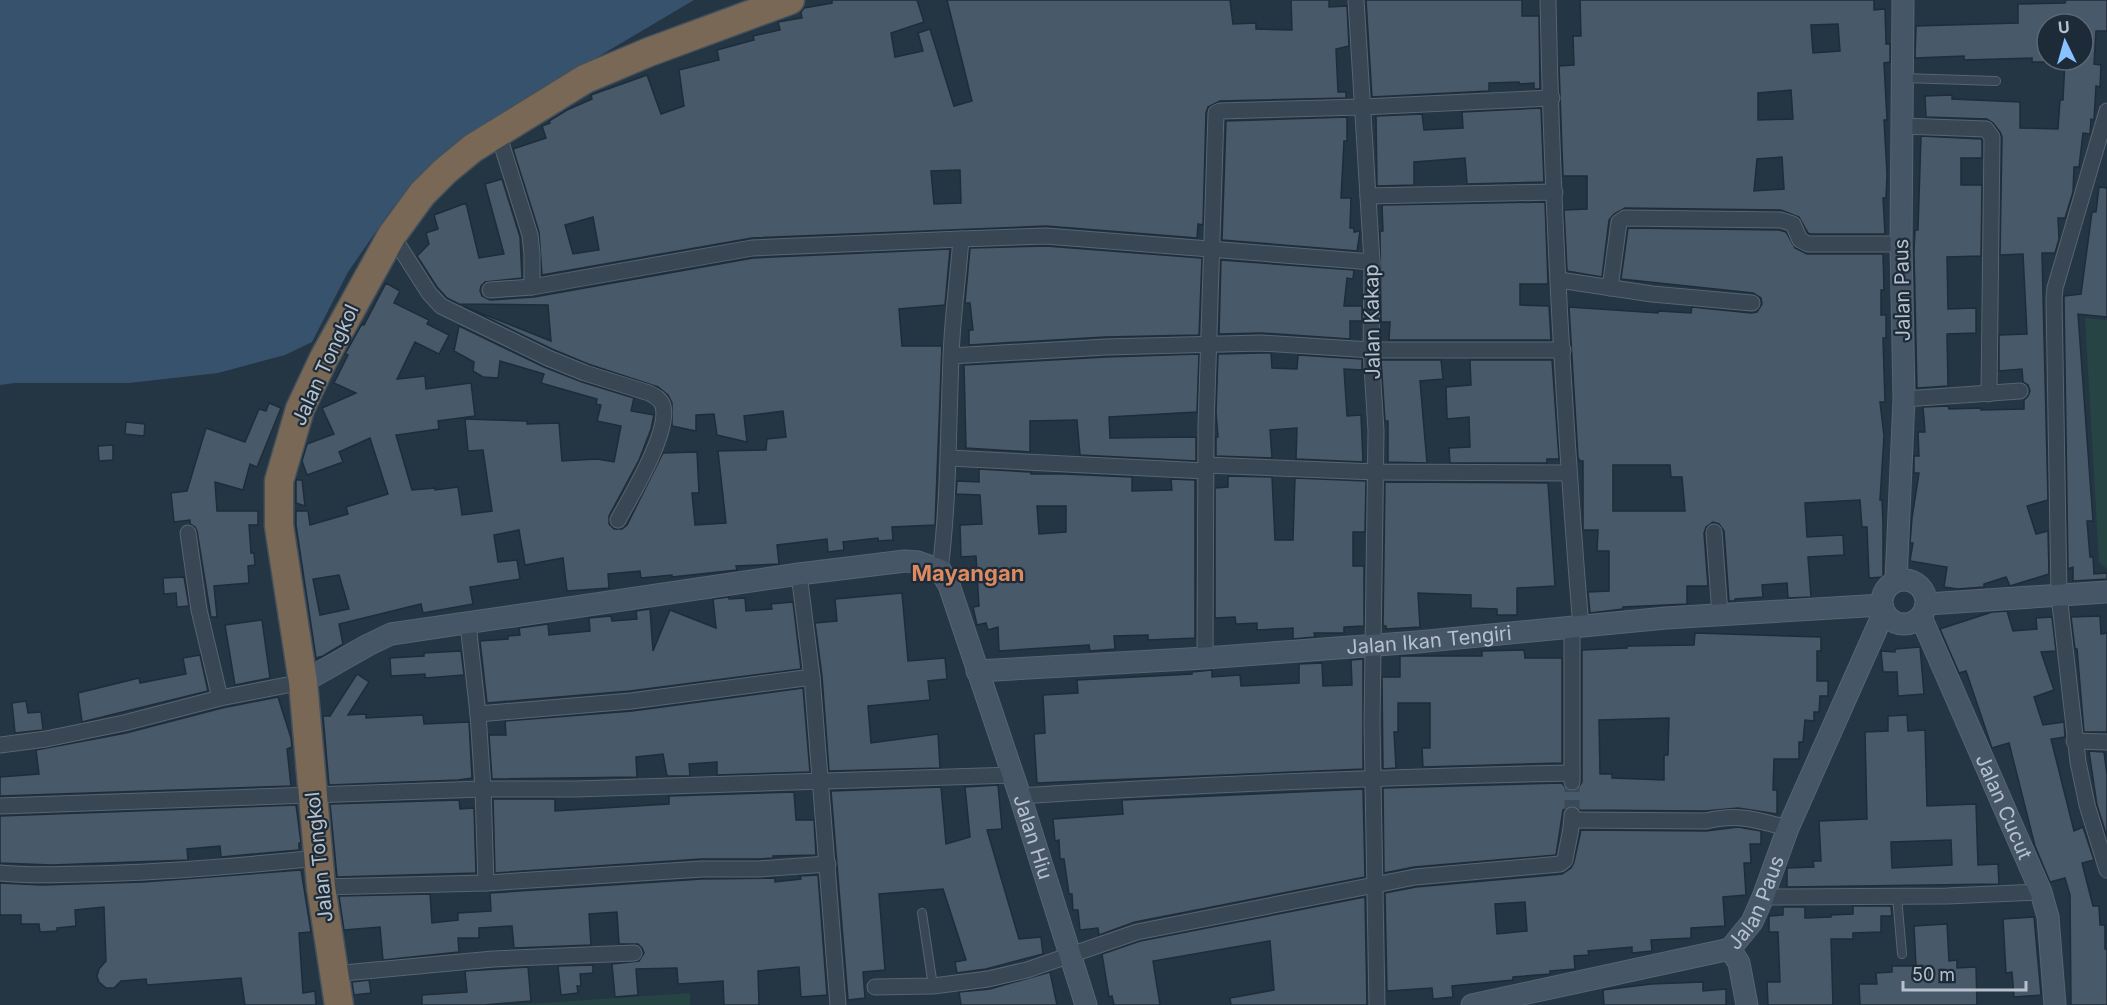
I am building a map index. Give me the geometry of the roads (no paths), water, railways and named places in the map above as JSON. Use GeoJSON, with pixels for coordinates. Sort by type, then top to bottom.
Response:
{"type":"FeatureCollection","features":[{"type":"Feature","properties":{"kind":"highway","name":"Jalan Tongkol"},"geometry":{"type":"LineString","coordinates":[[339,1005],[321,887],[303,682],[279,526],[279,481],[300,409],[324,358],[392,236],[423,194],[445,171],[473,148],[585,79],[649,52],[789,0]]}},
{"type":"Feature","properties":{"kind":"main road","name":"Jalan Paus"},"geometry":{"type":"LineString","coordinates":[[1896,581],[1904,399],[1901,244],[1903,0]]}},
{"type":"Feature","properties":{"kind":"main road"},"geometry":{"type":"LineString","coordinates":[[303,682],[391,634],[799,574],[905,561],[926,564],[940,570]]}},
{"type":"Feature","properties":{"kind":"main road","name":"Jalan Hiu"},"geometry":{"type":"LineString","coordinates":[[940,570],[949,585],[1013,775],[1086,1005]]}},
{"type":"Feature","properties":{"kind":"main road"},"geometry":{"type":"LineString","coordinates":[[1924,610],[1926,596],[1918,584],[1904,579],[1896,581],[1884,590],[1883,609],[1888,618],[1901,624],[1908,624],[1924,610],[2107,592]]}},
{"type":"Feature","properties":{"kind":"main road","name":"Jalan Paus"},"geometry":{"type":"LineString","coordinates":[[1472,1005],[1730,949],[1752,922],[1788,828],[1883,609]]}},
{"type":"Feature","properties":{"kind":"main road","name":"Jalan Ikan Tengiri"},"geometry":{"type":"LineString","coordinates":[[977,671],[1205,658],[1576,628],[1666,618],[1883,609]]}},
{"type":"Feature","properties":{"kind":"main road","name":"Jalan Cucut"},"geometry":{"type":"LineString","coordinates":[[1924,610],[2041,892],[2050,929],[2055,1005]]}},
{"type":"Feature","properties":{"kind":"main road"},"geometry":{"type":"LineString","coordinates":[[1730,949],[1739,963],[1747,1005]]}},
{"type":"Feature","properties":{"kind":"street","name":"Jalan Kakap"},"geometry":{"type":"LineString","coordinates":[[1356,0],[1372,262],[1371,350],[1376,431],[1373,777],[1377,1005]]}},
{"type":"Feature","properties":{"kind":"street"},"geometry":{"type":"LineString","coordinates":[[1020,796],[1185,785],[1373,777],[1572,777],[1576,628],[1548,0]]}},
{"type":"Feature","properties":{"kind":"street"},"geometry":{"type":"LineString","coordinates":[[1205,658],[1208,346],[1216,113],[1220,111],[1552,98]]}},
{"type":"Feature","properties":{"kind":"street"},"geometry":{"type":"LineString","coordinates":[[2107,111],[2055,288],[2054,299],[2059,595],[2074,741],[2087,805],[2107,870]]}},
{"type":"Feature","properties":{"kind":"street"},"geometry":{"type":"LineString","coordinates":[[1902,126],[1986,129],[1992,137],[1989,394]]}},
{"type":"Feature","properties":{"kind":"street"},"geometry":{"type":"LineString","coordinates":[[498,133],[530,235],[532,287]]}},
{"type":"Feature","properties":{"kind":"street"},"geometry":{"type":"LineString","coordinates":[[1368,196],[1555,192]]}},
{"type":"Feature","properties":{"kind":"street"},"geometry":{"type":"LineString","coordinates":[[1610,288],[1620,222],[1625,218],[1781,220],[1793,224],[1800,240],[1808,244],[1901,244]]}},
{"type":"Feature","properties":{"kind":"street"},"geometry":{"type":"LineString","coordinates":[[392,236],[429,293],[441,306],[548,358],[658,398],[663,406],[663,416],[655,450],[618,520]]}},
{"type":"Feature","properties":{"kind":"street"},"geometry":{"type":"LineString","coordinates":[[490,290],[532,287],[752,248],[1046,236],[1372,262]]}},
{"type":"Feature","properties":{"kind":"street"},"geometry":{"type":"LineString","coordinates":[[940,570],[949,458],[951,356],[961,239]]}},
{"type":"Feature","properties":{"kind":"street"},"geometry":{"type":"LineString","coordinates":[[1559,280],[1652,294],[1752,303]]}},
{"type":"Feature","properties":{"kind":"street"},"geometry":{"type":"LineString","coordinates":[[951,356],[1106,347],[1262,344],[1371,350],[1563,350]]}},
{"type":"Feature","properties":{"kind":"street"},"geometry":{"type":"LineString","coordinates":[[1904,399],[2020,391]]}},
{"type":"Feature","properties":{"kind":"street"},"geometry":{"type":"LineString","coordinates":[[949,458],[1206,468],[1568,473]]}},
{"type":"Feature","properties":{"kind":"street"},"geometry":{"type":"LineString","coordinates":[[1714,532],[1720,615]]}},
{"type":"Feature","properties":{"kind":"street"},"geometry":{"type":"LineString","coordinates":[[188,533],[199,610],[220,698]]}},
{"type":"Feature","properties":{"kind":"street"},"geometry":{"type":"LineString","coordinates":[[799,574],[812,677],[838,1005]]}},
{"type":"Feature","properties":{"kind":"street"},"geometry":{"type":"LineString","coordinates":[[468,624],[478,714],[486,884]]}},
{"type":"Feature","properties":{"kind":"street"},"geometry":{"type":"LineString","coordinates":[[478,714],[631,701],[812,677]]}},
{"type":"Feature","properties":{"kind":"street"},"geometry":{"type":"LineString","coordinates":[[0,746],[123,723],[220,698],[303,682]]}},
{"type":"Feature","properties":{"kind":"street"},"geometry":{"type":"LineString","coordinates":[[2074,741],[2106,744]]}},
{"type":"Feature","properties":{"kind":"street"},"geometry":{"type":"LineString","coordinates":[[0,806],[483,789],[576,789],[1013,775]]}},
{"type":"Feature","properties":{"kind":"street"},"geometry":{"type":"LineString","coordinates":[[875,987],[933,986],[988,979],[1027,970],[1137,932],[1375,884],[1415,877],[1563,864],[1570,838],[1572,817],[1706,821],[1727,816],[1758,820],[1788,828]]}},
{"type":"Feature","properties":{"kind":"street"},"geometry":{"type":"LineString","coordinates":[[0,873],[17,875],[114,874],[212,869],[318,858]]}},
{"type":"Feature","properties":{"kind":"street"},"geometry":{"type":"LineString","coordinates":[[321,887],[486,884],[702,869],[759,869],[828,864]]}},
{"type":"Feature","properties":{"kind":"street"},"geometry":{"type":"LineString","coordinates":[[1763,897],[2041,892]]}},
{"type":"Feature","properties":{"kind":"street"},"geometry":{"type":"LineString","coordinates":[[333,974],[493,959],[634,953]]}},
{"type":"Feature","properties":{"kind":"lane"},"geometry":{"type":"LineString","coordinates":[[1903,78],[1996,81]]}},
{"type":"Feature","properties":{"kind":"lane"},"geometry":{"type":"LineString","coordinates":[[1898,896],[1902,954]]}},
{"type":"Feature","properties":{"kind":"lane"},"geometry":{"type":"LineString","coordinates":[[922,913],[933,986]]}},
{"type":"Feature","properties":{"kind":"water"},"geometry":{"type":"Polygon","coordinates":[[[0,0],[694,0],[527,99],[452,153],[393,207],[348,272],[312,342],[285,355],[218,373],[129,383],[0,385],[0,0]]]}},
{"type":"Feature","properties":{"kind":"tunnel"},"geometry":{"type":"LineString","coordinates":[[1572,782],[1572,815]]}},
{"type":"Feature","properties":{"kind":"district","name":"Mayangan"},"geometry":{"type":"Point","coordinates":[968,573]}}]}
